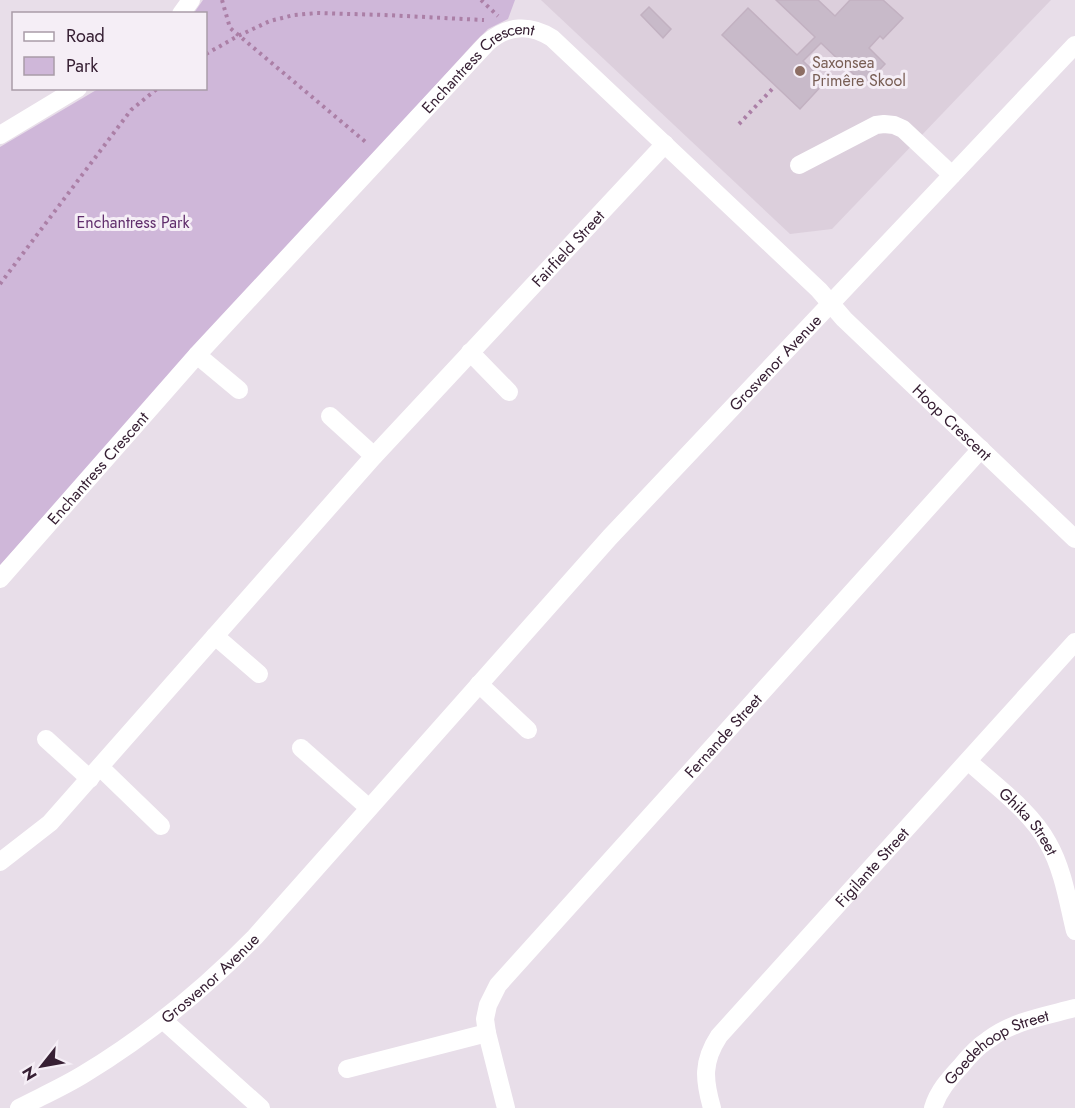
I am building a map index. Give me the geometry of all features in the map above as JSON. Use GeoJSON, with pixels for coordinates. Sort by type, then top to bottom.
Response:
{"type":"FeatureCollection","features":[{"type":"Feature","properties":{"kind":"street","name":"Enchantress Crescent"},"geometry":{"type":"LineString","coordinates":[[0,579],[197,355],[487,43],[511,29],[537,30],[552,38],[819,290],[831,304]]}},
{"type":"Feature","properties":{"kind":"street","name":"Grosvenor Avenue"},"geometry":{"type":"LineString","coordinates":[[19,1108],[82,1075],[119,1052],[204,987],[255,937],[610,537],[1075,45]]}},
{"type":"Feature","properties":{"kind":"street"},"geometry":{"type":"LineString","coordinates":[[0,135],[75,90]]}},
{"type":"Feature","properties":{"kind":"street"},"geometry":{"type":"LineString","coordinates":[[798,165],[869,128],[884,124],[903,129],[952,175]]}},
{"type":"Feature","properties":{"kind":"street","name":"Fairfield Street"},"geometry":{"type":"LineString","coordinates":[[0,862],[50,823],[374,456],[665,144]]}},
{"type":"Feature","properties":{"kind":"street","name":"Hoop Crescent"},"geometry":{"type":"LineString","coordinates":[[831,304],[1075,539]]}},
{"type":"Feature","properties":{"kind":"street"},"geometry":{"type":"LineString","coordinates":[[471,352],[509,392]]}},
{"type":"Feature","properties":{"kind":"street"},"geometry":{"type":"LineString","coordinates":[[197,355],[239,390]]}},
{"type":"Feature","properties":{"kind":"street"},"geometry":{"type":"LineString","coordinates":[[330,416],[374,456]]}},
{"type":"Feature","properties":{"kind":"street","name":"Fernande Street"},"geometry":{"type":"LineString","coordinates":[[506,1108],[485,1019],[488,1005],[498,986],[981,449]]}},
{"type":"Feature","properties":{"kind":"street"},"geometry":{"type":"LineString","coordinates":[[215,636],[259,674]]}},
{"type":"Feature","properties":{"kind":"street","name":"Figilante Street"},"geometry":{"type":"LineString","coordinates":[[712,1108],[706,1079],[706,1066],[719,1036],[1075,642]]}},
{"type":"Feature","properties":{"kind":"street"},"geometry":{"type":"LineString","coordinates":[[480,684],[528,730]]}},
{"type":"Feature","properties":{"kind":"street"},"geometry":{"type":"LineString","coordinates":[[45,740],[95,773],[161,826]]}},
{"type":"Feature","properties":{"kind":"street"},"geometry":{"type":"LineString","coordinates":[[301,748],[369,808]]}},
{"type":"Feature","properties":{"kind":"street","name":"Ghika Street"},"geometry":{"type":"LineString","coordinates":[[968,760],[1030,817],[1050,844],[1075,931]]}},
{"type":"Feature","properties":{"kind":"street","name":"Goedehoop Street"},"geometry":{"type":"LineString","coordinates":[[933,1108],[939,1092],[947,1081],[988,1039],[1020,1023],[1075,1008]]}},
{"type":"Feature","properties":{"kind":"street"},"geometry":{"type":"LineString","coordinates":[[163,1020],[261,1108]]}},
{"type":"Feature","properties":{"kind":"street"},"geometry":{"type":"LineString","coordinates":[[347,1069],[487,1034]]}},
{"type":"Feature","properties":{"kind":"path"},"geometry":{"type":"LineString","coordinates":[[222,0],[230,28],[238,36],[382,156]]}},
{"type":"Feature","properties":{"kind":"path"},"geometry":{"type":"LineString","coordinates":[[207,53],[270,21],[294,15],[317,13],[482,20],[511,29]]}},
{"type":"Feature","properties":{"kind":"path"},"geometry":{"type":"LineString","coordinates":[[739,124],[775,86]]}},
{"type":"Feature","properties":{"kind":"path"},"geometry":{"type":"LineString","coordinates":[[0,284],[131,110],[156,90]]}},
{"type":"Feature","properties":{"kind":"shaded area","name":"Saxonsea Primêre Skool"},"geometry":{"type":"Polygon","coordinates":[[[541,0],[1051,0],[832,229],[790,234],[541,0]]]}},
{"type":"Feature","properties":{"kind":"green space","name":"Enchantress Park"},"geometry":{"type":"Polygon","coordinates":[[[203,0],[515,0],[508,19],[488,29],[474,43],[0,565],[0,147],[96,90],[207,90],[207,12],[195,12],[203,0]]]}},
{"type":"Feature","properties":{"kind":"building"},"geometry":{"type":"Polygon","coordinates":[[[776,0],[818,0],[835,16],[850,0],[883,0],[903,18],[883,39],[880,36],[869,48],[885,64],[865,85],[821,43],[803,61],[825,82],[800,109],[722,35],[748,8],[797,55],[815,37],[776,0]]]}},
{"type":"Feature","properties":{"kind":"building"},"geometry":{"type":"Polygon","coordinates":[[[649,7],[671,29],[663,38],[641,15],[649,7]]]}},
{"type":"Feature","properties":{"kind":"place","name":"Saxonsea Primêre Skool"},"geometry":{"type":"Point","coordinates":[800,71]}}]}
